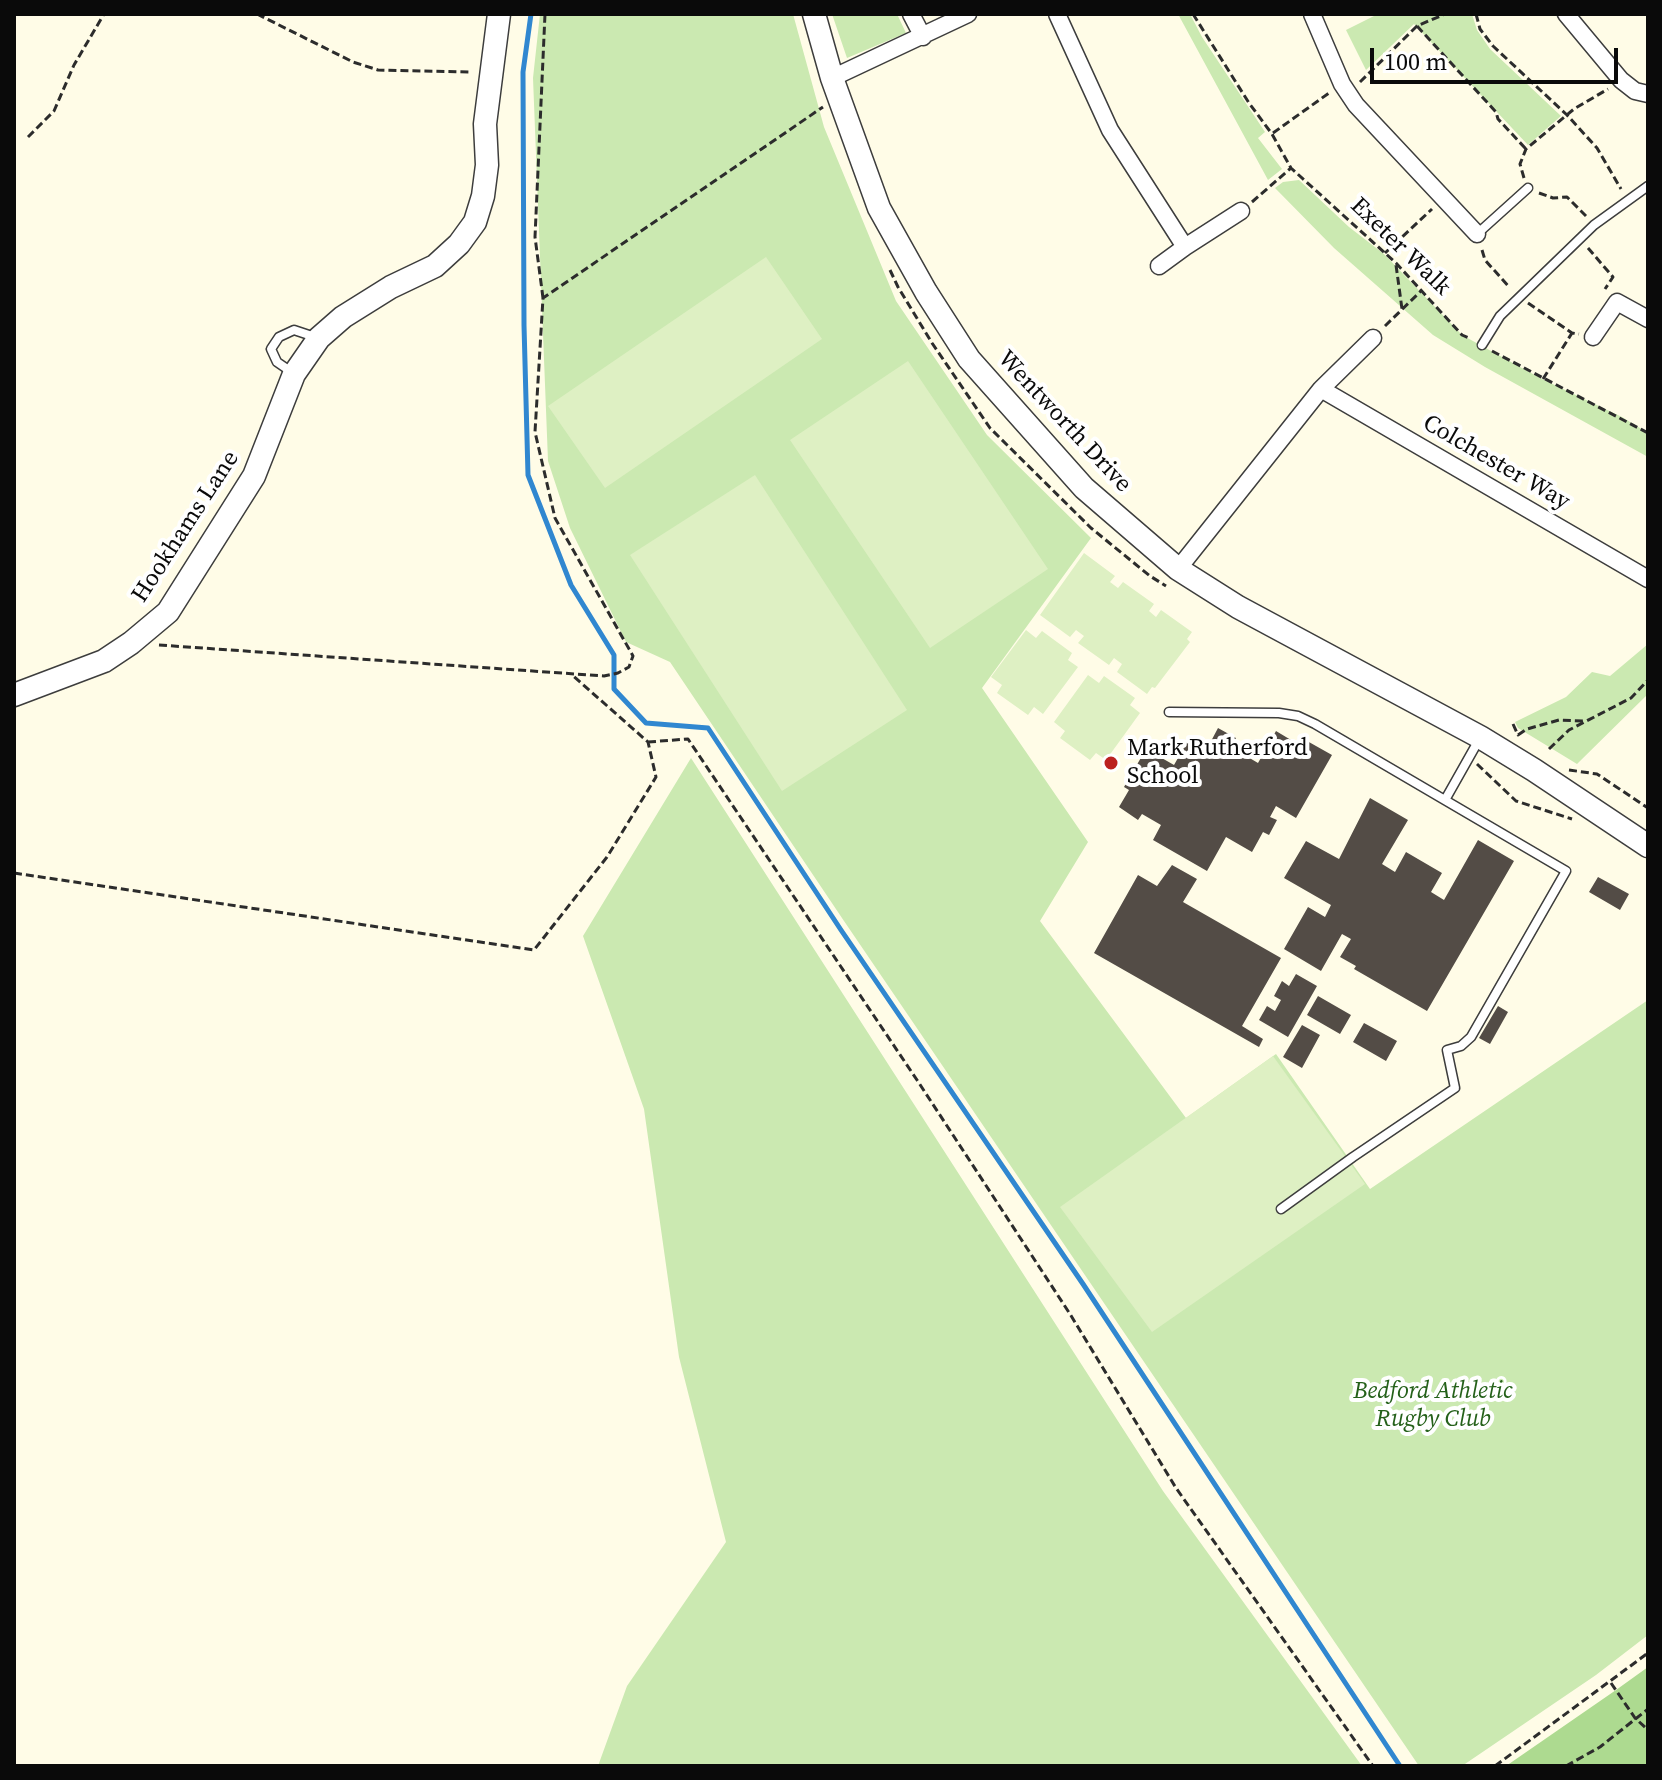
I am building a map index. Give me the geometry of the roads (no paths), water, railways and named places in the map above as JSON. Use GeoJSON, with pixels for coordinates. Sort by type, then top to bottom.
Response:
{"type":"FeatureCollection","features":[{"type":"Feature","properties":{"kind":"street","name":"Hookhams Lane"},"geometry":{"type":"LineString","coordinates":[[14,695],[104,661],[168,612],[254,476],[294,374],[319,338],[343,317],[391,287],[435,266],[459,244],[475,222],[483,196],[487,165],[485,124],[499,14]]}},
{"type":"Feature","properties":{"kind":"street","name":"Wentworth Drive"},"geometry":{"type":"LineString","coordinates":[[814,14],[832,78],[879,208],[926,292],[969,359],[1084,488],[1178,569],[1475,747],[1534,770],[1648,846]]}},
{"type":"Feature","properties":{"kind":"street"},"geometry":{"type":"LineString","coordinates":[[911,14],[923,37]]}},
{"type":"Feature","properties":{"kind":"street"},"geometry":{"type":"LineString","coordinates":[[832,78],[968,14]]}},
{"type":"Feature","properties":{"kind":"street"},"geometry":{"type":"LineString","coordinates":[[1057,14],[1110,130],[1185,247]]}},
{"type":"Feature","properties":{"kind":"street"},"geometry":{"type":"LineString","coordinates":[[1312,14],[1345,88],[1477,234]]}},
{"type":"Feature","properties":{"kind":"street"},"geometry":{"type":"LineString","coordinates":[[1566,14],[1621,80],[1635,91],[1648,94]]}},
{"type":"Feature","properties":{"kind":"street"},"geometry":{"type":"LineString","coordinates":[[1159,266],[1241,211]]}},
{"type":"Feature","properties":{"kind":"street"},"geometry":{"type":"LineString","coordinates":[[1593,337],[1617,302],[1648,319]]}},
{"type":"Feature","properties":{"kind":"street"},"geometry":{"type":"LineString","coordinates":[[1178,569],[1321,389],[1373,338]]}},
{"type":"Feature","properties":{"kind":"street","name":"Colchester Way"},"geometry":{"type":"LineString","coordinates":[[1321,389],[1648,579]]}},
{"type":"Feature","properties":{"kind":"lane"},"geometry":{"type":"LineString","coordinates":[[1482,345],[1500,316],[1594,225],[1648,186]]}},
{"type":"Feature","properties":{"kind":"lane"},"geometry":{"type":"LineString","coordinates":[[1477,234],[1528,188]]}},
{"type":"Feature","properties":{"kind":"lane"},"geometry":{"type":"LineString","coordinates":[[294,374],[277,362],[271,349],[279,337],[294,330],[319,338]]}},
{"type":"Feature","properties":{"kind":"lane"},"geometry":{"type":"LineString","coordinates":[[1169,712],[1279,713],[1298,716],[1566,871],[1471,1037],[1461,1046],[1447,1050],[1455,1088],[1281,1209]]}},
{"type":"Feature","properties":{"kind":"lane"},"geometry":{"type":"LineString","coordinates":[[1445,800],[1475,747]]}},
{"type":"Feature","properties":{"kind":"waterway"},"geometry":{"type":"LineString","coordinates":[[531,14],[523,72],[528,475],[571,585],[614,655],[614,689],[646,723],[708,728],[841,930],[1083,1284],[1400,1766]]}},
{"type":"Feature","properties":{"kind":"place","name":"Mark Rutherford School"},"geometry":{"type":"Point","coordinates":[1111,763]}},
{"type":"Feature","properties":{"kind":"park label","name":"Bedford Athletic Rugby Club"},"geometry":{"type":"Point","coordinates":[1433,1406]}}]}
